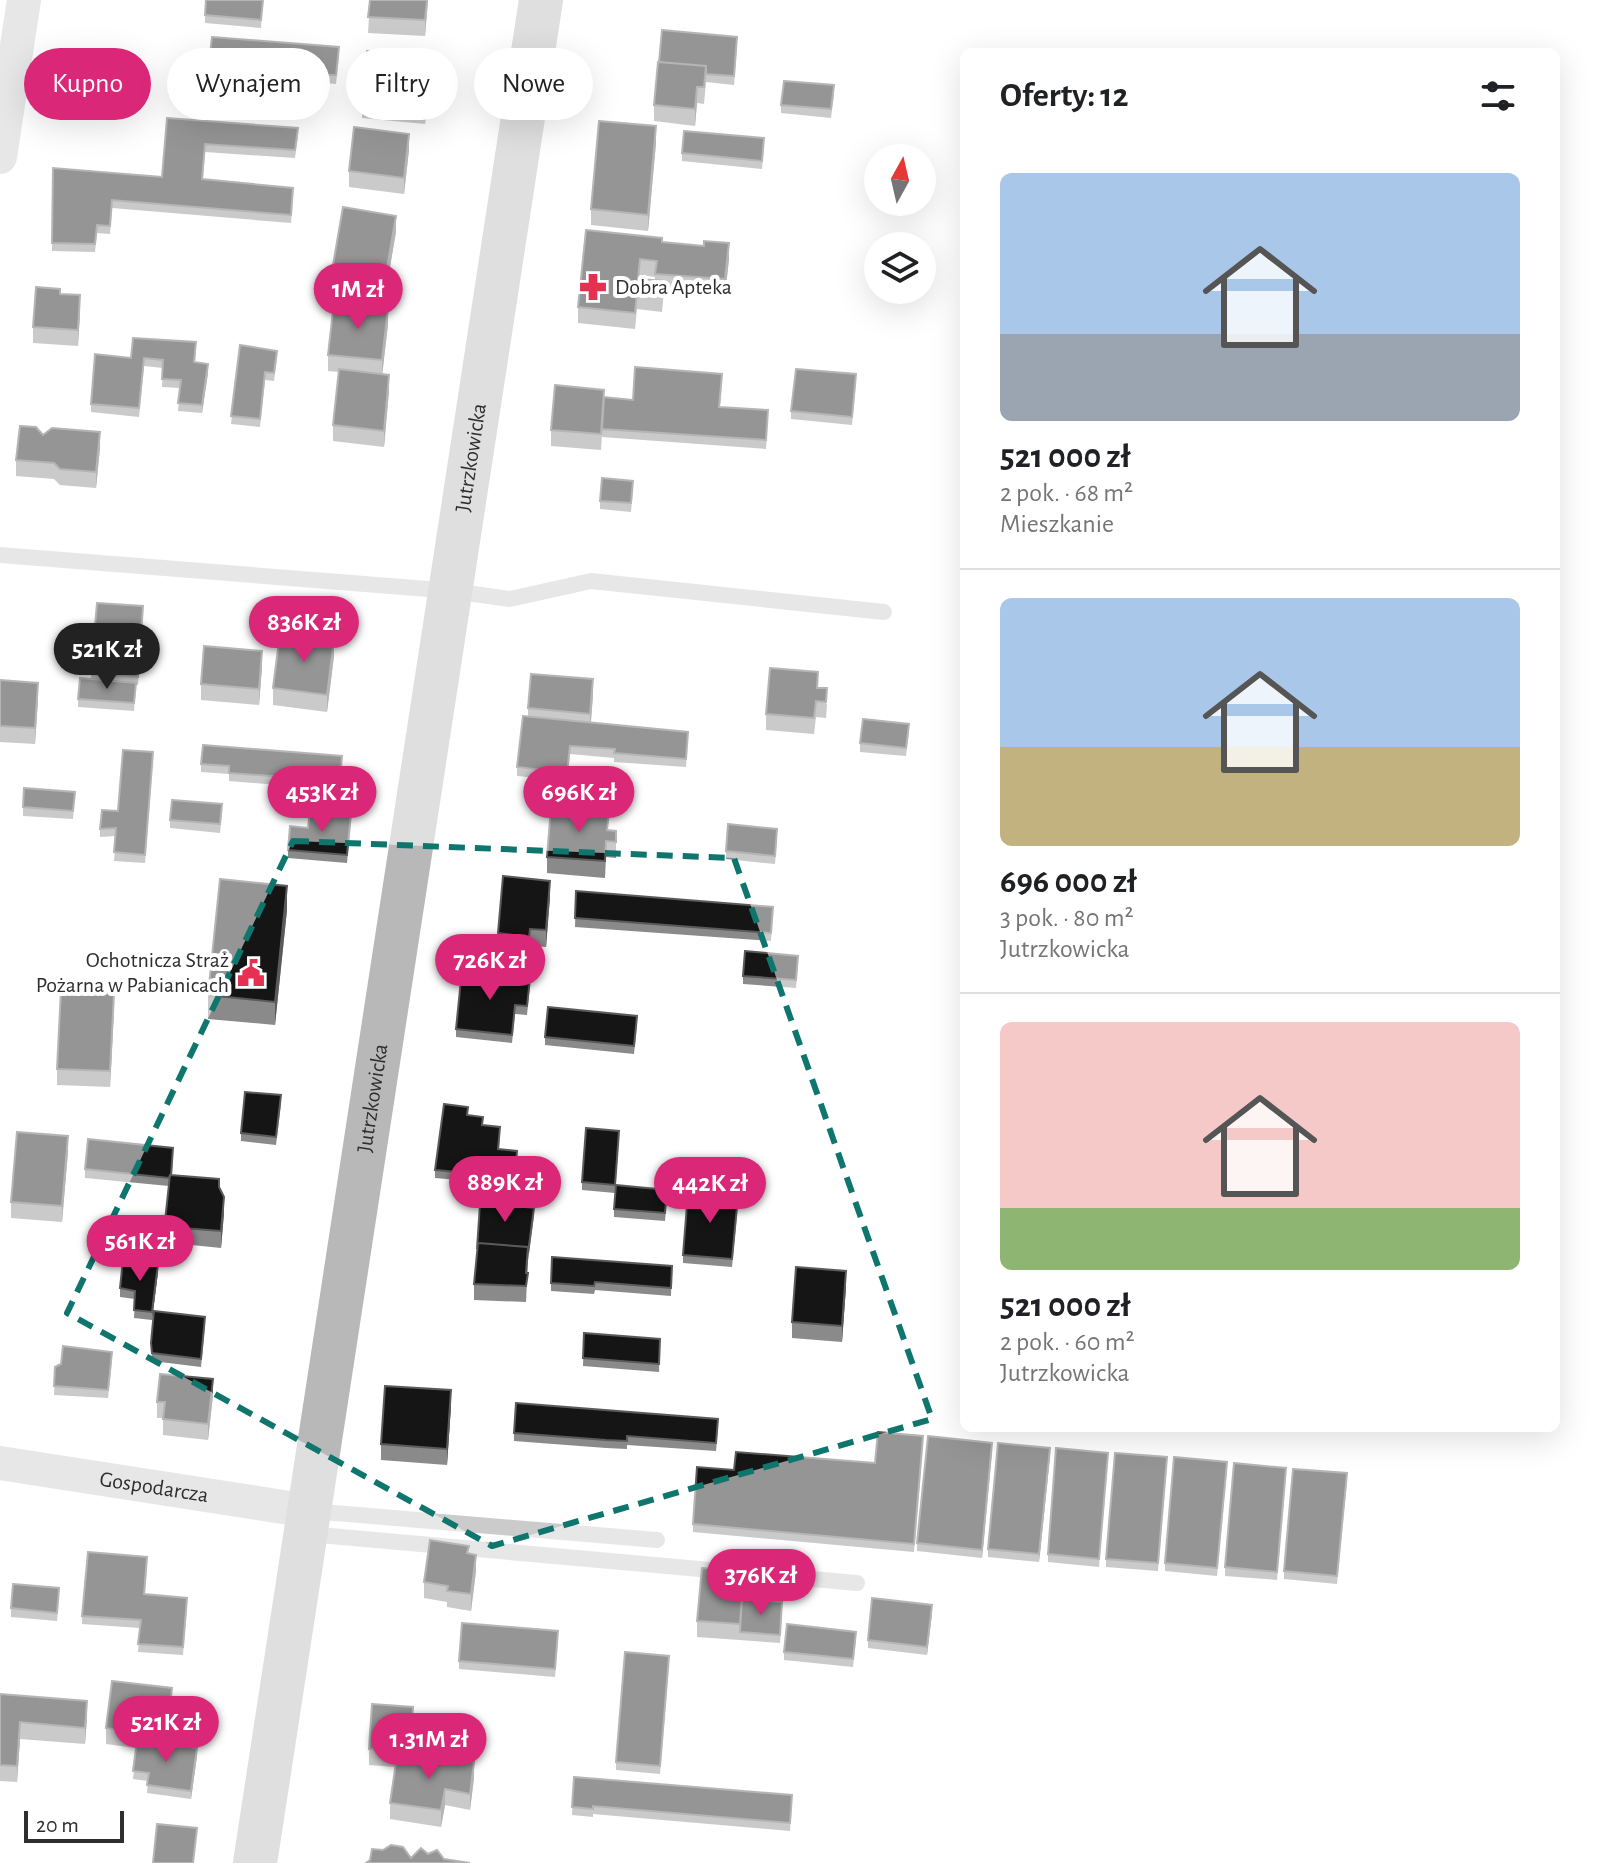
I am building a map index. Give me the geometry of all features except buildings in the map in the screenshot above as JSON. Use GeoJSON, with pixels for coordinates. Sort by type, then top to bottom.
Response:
{"type":"FeatureCollection","features":[{"type":"Feature","properties":{"kind":"main road","name":"Jutrzkowicka"},"geometry":{"type":"LineString","coordinates":[[255,1863],[453,591],[541,0]]}},
{"type":"Feature","properties":{"kind":"street"},"geometry":{"type":"LineString","coordinates":[[0,157],[24,0]]}},
{"type":"Feature","properties":{"kind":"street","name":"Gospodarcza"},"geometry":{"type":"LineString","coordinates":[[0,1463],[308,1522]]}},
{"type":"Feature","properties":{"kind":"lane"},"geometry":{"type":"LineString","coordinates":[[0,555],[453,591],[510,599],[591,581],[884,612]]}},
{"type":"Feature","properties":{"kind":"lane"},"geometry":{"type":"LineString","coordinates":[[308,1522],[657,1540]]}},
{"type":"Feature","properties":{"kind":"lane"},"geometry":{"type":"LineString","coordinates":[[308,1522],[857,1583]]}},
{"type":"Feature","properties":{"kind":"highlighted area"},"geometry":{"type":"Polygon","coordinates":[[[293,841],[734,858],[932,1419],[492,1546],[67,1313],[293,841]]]}},
{"type":"Feature","properties":{"kind":"place","name":"Dobra Apteka"},"geometry":{"type":"Point","coordinates":[593,287]}},
{"type":"Feature","properties":{"kind":"place","name":"Ochotnicza Straż Pożarna w Pabianicach"},"geometry":{"type":"Point","coordinates":[251,973]}}]}
